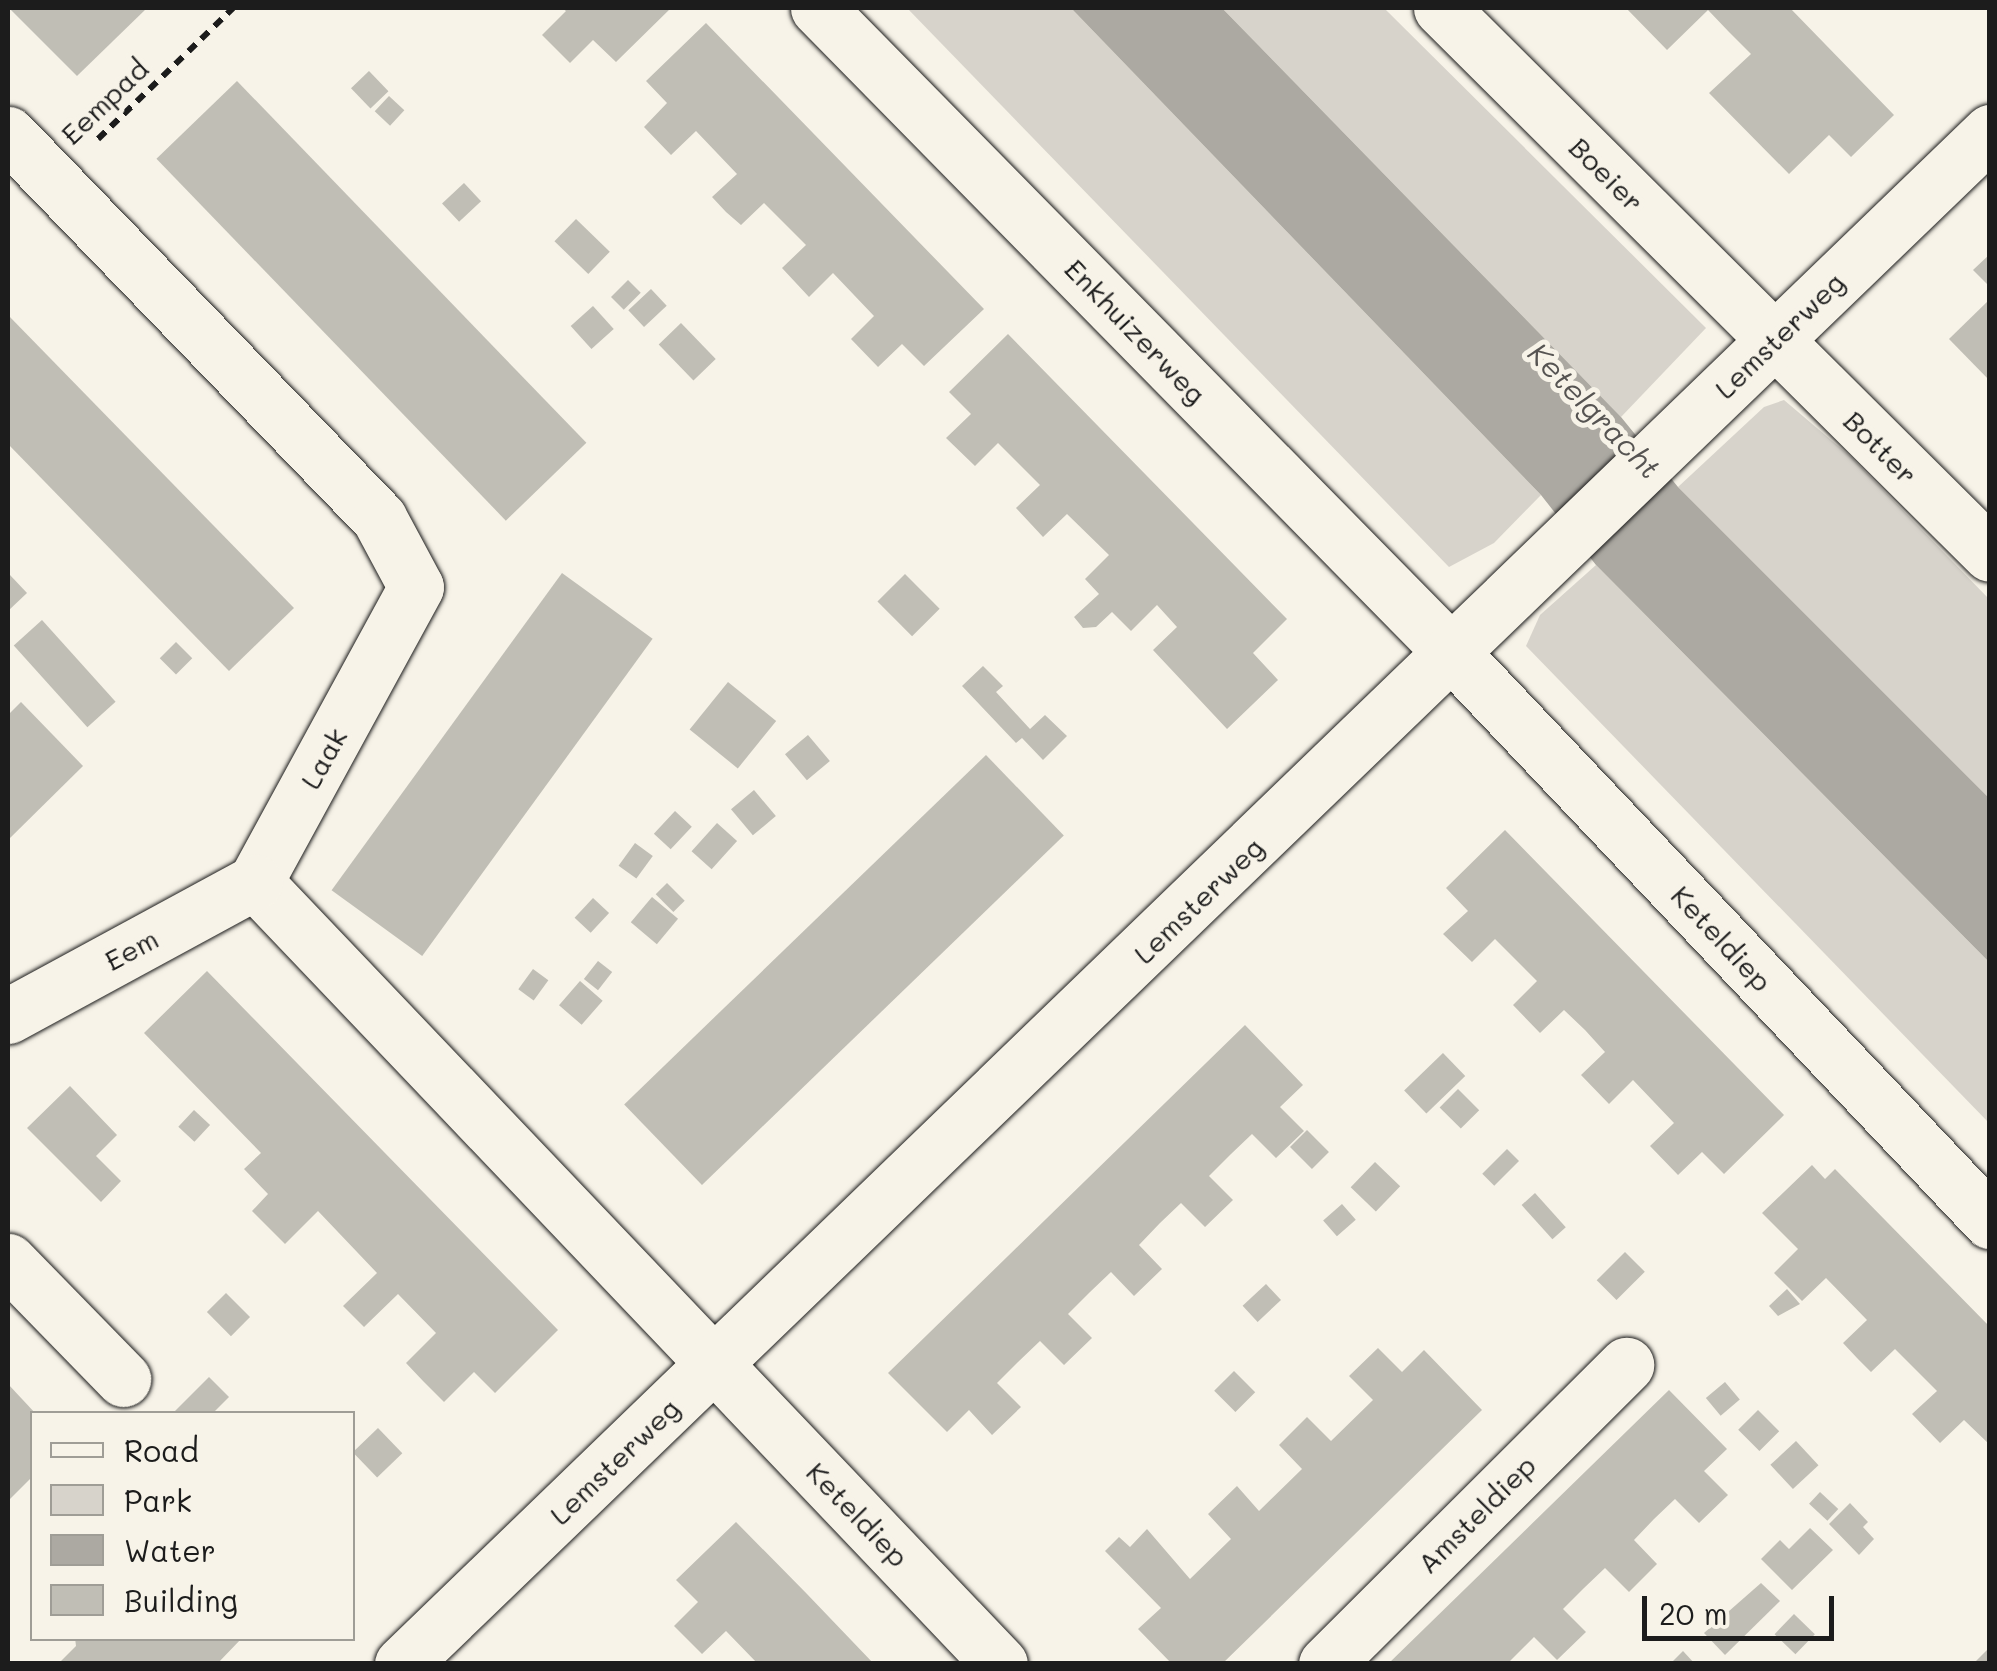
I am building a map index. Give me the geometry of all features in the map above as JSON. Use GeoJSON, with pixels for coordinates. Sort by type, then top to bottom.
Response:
{"type":"FeatureCollection","features":[{"type":"Feature","properties":{"kind":"street","name":"Enkhuizerweg"},"geometry":{"type":"LineString","coordinates":[[818,8],[1454,655]]}},
{"type":"Feature","properties":{"kind":"street","name":"Boeier"},"geometry":{"type":"LineString","coordinates":[[1440,8],[1774,340]]}},
{"type":"Feature","properties":{"kind":"street","name":"Lemsterweg"},"geometry":{"type":"LineString","coordinates":[[402,1664],[1454,655],[1990,132]]}},
{"type":"Feature","properties":{"kind":"street","name":"Laak"},"geometry":{"type":"LineString","coordinates":[[8,134],[378,518],[416,588],[255,882]]}},
{"type":"Feature","properties":{"kind":"street","name":"Botter"},"geometry":{"type":"LineString","coordinates":[[1774,340],[1990,554]]}},
{"type":"Feature","properties":{"kind":"street","name":"Keteldiep"},"geometry":{"type":"LineString","coordinates":[[1454,655],[1990,1222]]}},
{"type":"Feature","properties":{"kind":"street","name":"Eem"},"geometry":{"type":"LineString","coordinates":[[8,1016],[255,882]]}},
{"type":"Feature","properties":{"kind":"street"},"geometry":{"type":"LineString","coordinates":[[255,882],[715,1364]]}},
{"type":"Feature","properties":{"kind":"street"},"geometry":{"type":"LineString","coordinates":[[8,1261],[123,1380]]}},
{"type":"Feature","properties":{"kind":"street","name":"Keteldiep"},"geometry":{"type":"LineString","coordinates":[[715,1364],[1000,1664]]}},
{"type":"Feature","properties":{"kind":"street","name":"Amsteldiep"},"geometry":{"type":"LineString","coordinates":[[1326,1664],[1626,1364]]}},
{"type":"Feature","properties":{"kind":"path","name":"Eempad"},"geometry":{"type":"LineString","coordinates":[[54,182],[233,8]]}},
{"type":"Feature","properties":{"kind":"green space"},"geometry":{"type":"Polygon","coordinates":[[[907,8],[1071,8],[1541,495],[1494,543],[1449,567],[907,8]]]}},
{"type":"Feature","properties":{"kind":"green space"},"geometry":{"type":"Polygon","coordinates":[[[1222,8],[1384,8],[1706,328],[1621,417],[1222,8]]]}},
{"type":"Feature","properties":{"kind":"green space"},"geometry":{"type":"Polygon","coordinates":[[[1784,400],[1851,457],[1989,599],[1989,798],[1678,487],[1764,407],[1784,400]]]}},
{"type":"Feature","properties":{"kind":"green space"},"geometry":{"type":"Polygon","coordinates":[[[1596,565],[1989,962],[1989,1123],[1526,646],[1540,615],[1596,565]]]}},
{"type":"Feature","properties":{"kind":"water","name":"Ketelgracht"},"geometry":{"type":"Polygon","coordinates":[[[1071,8],[1222,8],[1621,417],[1678,487],[1989,798],[1989,962],[1596,565],[1541,495],[1071,8]]]}},
{"type":"Feature","properties":{"kind":"building"},"geometry":{"type":"Polygon","coordinates":[[[9,8],[147,8],[77,76],[9,8]]]}},
{"type":"Feature","properties":{"kind":"building"},"geometry":{"type":"Polygon","coordinates":[[[562,8],[671,8],[616,62],[593,40],[570,63],[542,35],[566,11],[562,8]]]}},
{"type":"Feature","properties":{"kind":"building"},"geometry":{"type":"Polygon","coordinates":[[[1626,8],[1790,8],[1894,115],[1851,157],[1829,135],[1789,174],[1709,93],[1751,54],[1708,10],[1667,50],[1626,8]]]}},
{"type":"Feature","properties":{"kind":"building"},"geometry":{"type":"Polygon","coordinates":[[[706,23],[984,309],[924,366],[902,344],[878,367],[851,339],[874,316],[833,273],[809,297],[782,268],[806,245],[764,203],[741,225],[726,212],[712,197],[737,174],[696,131],[671,155],[644,127],[667,103],[646,81],[706,23]]]}},
{"type":"Feature","properties":{"kind":"building"},"geometry":{"type":"Polygon","coordinates":[[[369,71],[388,91],[370,109],[351,88],[369,71]]]}},
{"type":"Feature","properties":{"kind":"building"},"geometry":{"type":"Polygon","coordinates":[[[237,81],[586,443],[506,521],[156,159],[237,81]]]}},
{"type":"Feature","properties":{"kind":"building"},"geometry":{"type":"Polygon","coordinates":[[[389,96],[404,110],[390,126],[375,111],[389,96]]]}},
{"type":"Feature","properties":{"kind":"building"},"geometry":{"type":"Polygon","coordinates":[[[464,183],[481,201],[459,222],[442,203],[464,183]]]}},
{"type":"Feature","properties":{"kind":"building"},"geometry":{"type":"Polygon","coordinates":[[[576,219],[610,252],[588,274],[554,241],[576,219]]]}},
{"type":"Feature","properties":{"kind":"building"},"geometry":{"type":"Polygon","coordinates":[[[1990,254],[1990,287],[1973,270],[1990,254]]]}},
{"type":"Feature","properties":{"kind":"building"},"geometry":{"type":"Polygon","coordinates":[[[628,280],[641,293],[624,310],[611,297],[628,280]]]}},
{"type":"Feature","properties":{"kind":"building"},"geometry":{"type":"Polygon","coordinates":[[[651,289],[667,306],[644,327],[628,310],[651,289]]]}},
{"type":"Feature","properties":{"kind":"building"},"geometry":{"type":"Polygon","coordinates":[[[1990,299],[1990,381],[1949,339],[1990,299]]]}},
{"type":"Feature","properties":{"kind":"building"},"geometry":{"type":"Polygon","coordinates":[[[593,306],[614,329],[591,349],[571,326],[593,306]]]}},
{"type":"Feature","properties":{"kind":"building"},"geometry":{"type":"Polygon","coordinates":[[[8,315],[294,608],[229,671],[8,444],[8,315]]]}},
{"type":"Feature","properties":{"kind":"building"},"geometry":{"type":"Polygon","coordinates":[[[681,323],[716,359],[693,381],[659,345],[681,323]]]}},
{"type":"Feature","properties":{"kind":"building"},"geometry":{"type":"Polygon","coordinates":[[[1008,334],[1287,619],[1253,653],[1278,680],[1227,729],[1153,650],[1177,627],[1157,605],[1131,631],[1112,612],[1096,627],[1083,628],[1074,617],[1099,594],[1085,579],[1109,555],[1067,514],[1043,537],[1016,508],[1040,485],[998,443],[975,466],[946,438],[971,414],[949,392],[1008,334]]]}},
{"type":"Feature","properties":{"kind":"building"},"geometry":{"type":"Polygon","coordinates":[[[562,573],[653,639],[422,956],[332,890],[562,573]]]}},
{"type":"Feature","properties":{"kind":"building"},"geometry":{"type":"Polygon","coordinates":[[[905,574],[940,609],[912,636],[877,602],[905,574]]]}},
{"type":"Feature","properties":{"kind":"building"},"geometry":{"type":"Polygon","coordinates":[[[10,575],[27,593],[8,611],[8,578],[10,575]]]}},
{"type":"Feature","properties":{"kind":"building"},"geometry":{"type":"Polygon","coordinates":[[[42,620],[116,702],[87,727],[14,645],[42,620]]]}},
{"type":"Feature","properties":{"kind":"building"},"geometry":{"type":"Polygon","coordinates":[[[176,642],[192,658],[176,675],[160,658],[176,642]]]}},
{"type":"Feature","properties":{"kind":"building"},"geometry":{"type":"Polygon","coordinates":[[[983,666],[1003,686],[996,692],[1030,729],[1045,715],[1067,736],[1043,760],[1022,738],[1016,743],[962,686],[983,666]]]}},
{"type":"Feature","properties":{"kind":"building"},"geometry":{"type":"Polygon","coordinates":[[[728,682],[776,721],[738,768],[690,729],[728,682]]]}},
{"type":"Feature","properties":{"kind":"building"},"geometry":{"type":"Polygon","coordinates":[[[21,702],[83,766],[8,840],[8,715],[21,702]]]}},
{"type":"Feature","properties":{"kind":"building"},"geometry":{"type":"Polygon","coordinates":[[[808,735],[830,761],[807,780],[785,754],[808,735]]]}},
{"type":"Feature","properties":{"kind":"building"},"geometry":{"type":"Polygon","coordinates":[[[986,755],[1064,836],[702,1185],[624,1104],[986,755]]]}},
{"type":"Feature","properties":{"kind":"building"},"geometry":{"type":"Polygon","coordinates":[[[754,790],[776,816],[753,835],[731,809],[754,790]]]}},
{"type":"Feature","properties":{"kind":"building"},"geometry":{"type":"Polygon","coordinates":[[[675,811],[692,827],[671,849],[654,834],[675,811]]]}},
{"type":"Feature","properties":{"kind":"building"},"geometry":{"type":"Polygon","coordinates":[[[717,823],[737,841],[712,869],[692,851],[717,823]]]}},
{"type":"Feature","properties":{"kind":"building"},"geometry":{"type":"Polygon","coordinates":[[[1505,830],[1784,1115],[1724,1174],[1702,1152],[1678,1175],[1650,1146],[1674,1123],[1633,1080],[1609,1104],[1581,1075],[1605,1052],[1585,1030],[1564,1010],[1540,1033],[1513,1005],[1537,981],[1495,939],[1472,962],[1443,934],[1468,911],[1446,888],[1505,830]]]}},
{"type":"Feature","properties":{"kind":"building"},"geometry":{"type":"Polygon","coordinates":[[[635,843],[653,856],[636,879],[619,866],[635,843]]]}},
{"type":"Feature","properties":{"kind":"building"},"geometry":{"type":"Polygon","coordinates":[[[667,883],[685,901],[673,912],[656,894],[667,883]]]}},
{"type":"Feature","properties":{"kind":"building"},"geometry":{"type":"Polygon","coordinates":[[[652,897],[678,919],[657,944],[631,922],[652,897]]]}},
{"type":"Feature","properties":{"kind":"building"},"geometry":{"type":"Polygon","coordinates":[[[593,898],[609,913],[591,933],[575,918],[593,898]]]}},
{"type":"Feature","properties":{"kind":"building"},"geometry":{"type":"Polygon","coordinates":[[[598,961],[612,972],[598,990],[584,979],[598,961]]]}},
{"type":"Feature","properties":{"kind":"building"},"geometry":{"type":"Polygon","coordinates":[[[533,969],[548,980],[534,1000],[518,989],[533,969]]]}},
{"type":"Feature","properties":{"kind":"building"},"geometry":{"type":"Polygon","coordinates":[[[207,971],[558,1330],[495,1393],[474,1372],[444,1402],[423,1381],[406,1363],[436,1333],[398,1294],[364,1327],[343,1306],[377,1273],[318,1211],[285,1244],[252,1211],[268,1194],[244,1169],[261,1153],[144,1033],[207,971]]]}},
{"type":"Feature","properties":{"kind":"building"},"geometry":{"type":"Polygon","coordinates":[[[580,981],[603,1001],[582,1025],[559,1005],[580,981]]]}},
{"type":"Feature","properties":{"kind":"building"},"geometry":{"type":"Polygon","coordinates":[[[1245,1025],[1303,1085],[1280,1107],[1304,1131],[1276,1158],[1252,1134],[1231,1154],[1209,1176],[1233,1200],[1205,1227],[1181,1203],[1160,1223],[1139,1245],[1162,1269],[1134,1296],[1111,1272],[1090,1292],[1068,1314],[1092,1338],[1064,1365],[1040,1341],[1018,1362],[997,1383],[1021,1407],[992,1435],[969,1410],[947,1432],[888,1373],[1245,1025]]]}},
{"type":"Feature","properties":{"kind":"building"},"geometry":{"type":"Polygon","coordinates":[[[1443,1053],[1465,1076],[1426,1114],[1404,1091],[1443,1053]]]}},
{"type":"Feature","properties":{"kind":"building"},"geometry":{"type":"Polygon","coordinates":[[[70,1086],[117,1135],[96,1156],[121,1181],[101,1202],[27,1128],[70,1086]]]}},
{"type":"Feature","properties":{"kind":"building"},"geometry":{"type":"Polygon","coordinates":[[[1458,1089],[1479,1110],[1461,1129],[1440,1107],[1458,1089]]]}},
{"type":"Feature","properties":{"kind":"building"},"geometry":{"type":"Polygon","coordinates":[[[194,1110],[210,1125],[194,1142],[178,1127],[194,1110]]]}},
{"type":"Feature","properties":{"kind":"building"},"geometry":{"type":"Polygon","coordinates":[[[1307,1130],[1329,1152],[1312,1169],[1290,1147],[1307,1130]]]}},
{"type":"Feature","properties":{"kind":"building"},"geometry":{"type":"Polygon","coordinates":[[[1507,1149],[1519,1161],[1494,1186],[1482,1174],[1507,1149]]]}},
{"type":"Feature","properties":{"kind":"building"},"geometry":{"type":"Polygon","coordinates":[[[1375,1162],[1400,1186],[1376,1211],[1351,1187],[1375,1162]]]}},
{"type":"Feature","properties":{"kind":"building"},"geometry":{"type":"Polygon","coordinates":[[[1812,1165],[1825,1179],[1835,1169],[1990,1327],[1990,1445],[1964,1420],[1940,1443],[1912,1414],[1937,1391],[1895,1349],[1871,1372],[1857,1358],[1843,1343],[1867,1320],[1826,1278],[1802,1301],[1774,1273],[1798,1249],[1762,1213],[1812,1165]]]}},
{"type":"Feature","properties":{"kind":"building"},"geometry":{"type":"Polygon","coordinates":[[[1535,1193],[1566,1227],[1552,1239],[1522,1205],[1535,1193]]]}},
{"type":"Feature","properties":{"kind":"building"},"geometry":{"type":"Polygon","coordinates":[[[1342,1204],[1356,1220],[1337,1236],[1323,1220],[1342,1204]]]}},
{"type":"Feature","properties":{"kind":"building"},"geometry":{"type":"Polygon","coordinates":[[[1625,1252],[1645,1272],[1617,1300],[1597,1280],[1625,1252]]]}},
{"type":"Feature","properties":{"kind":"building"},"geometry":{"type":"Polygon","coordinates":[[[1266,1284],[1281,1300],[1258,1322],[1243,1306],[1266,1284]]]}},
{"type":"Feature","properties":{"kind":"building"},"geometry":{"type":"Polygon","coordinates":[[[1787,1289],[1800,1304],[1778,1316],[1769,1306],[1787,1289]]]}},
{"type":"Feature","properties":{"kind":"building"},"geometry":{"type":"Polygon","coordinates":[[[226,1293],[250,1317],[231,1336],[207,1312],[226,1293]]]}},
{"type":"Feature","properties":{"kind":"building"},"geometry":{"type":"Polygon","coordinates":[[[1378,1348],[1402,1372],[1424,1350],[1482,1410],[1222,1664],[1172,1664],[1138,1629],[1161,1608],[1105,1551],[1119,1537],[1130,1547],[1147,1529],[1190,1579],[1231,1539],[1208,1514],[1237,1486],[1259,1511],[1302,1469],[1279,1445],[1307,1417],[1331,1441],[1373,1400],[1349,1376],[1378,1348]]]}},
{"type":"Feature","properties":{"kind":"building"},"geometry":{"type":"Polygon","coordinates":[[[1234,1371],[1255,1392],[1235,1412],[1214,1391],[1234,1371]]]}},
{"type":"Feature","properties":{"kind":"building"},"geometry":{"type":"Polygon","coordinates":[[[209,1377],[229,1397],[215,1411],[175,1411],[209,1377]]]}},
{"type":"Feature","properties":{"kind":"building"},"geometry":{"type":"Polygon","coordinates":[[[1725,1382],[1740,1400],[1721,1416],[1706,1398],[1725,1382]]]}},
{"type":"Feature","properties":{"kind":"building"},"geometry":{"type":"Polygon","coordinates":[[[8,1384],[33,1411],[30,1411],[30,1479],[8,1501],[8,1384]]]}},
{"type":"Feature","properties":{"kind":"building"},"geometry":{"type":"Polygon","coordinates":[[[1669,1390],[1727,1449],[1704,1471],[1728,1495],[1699,1523],[1675,1499],[1654,1519],[1634,1540],[1657,1564],[1629,1592],[1605,1568],[1563,1609],[1586,1632],[1557,1660],[1534,1637],[1507,1664],[1388,1664],[1669,1390]]]}},
{"type":"Feature","properties":{"kind":"building"},"geometry":{"type":"Polygon","coordinates":[[[1758,1410],[1779,1431],[1759,1451],[1738,1430],[1758,1410]]]}},
{"type":"Feature","properties":{"kind":"building"},"geometry":{"type":"Polygon","coordinates":[[[378,1428],[402,1453],[377,1477],[355,1450],[378,1428]]]}},
{"type":"Feature","properties":{"kind":"building"},"geometry":{"type":"Polygon","coordinates":[[[1796,1441],[1819,1465],[1793,1489],[1770,1465],[1796,1441]]]}},
{"type":"Feature","properties":{"kind":"building"},"geometry":{"type":"Polygon","coordinates":[[[1820,1492],[1838,1509],[1827,1521],[1809,1504],[1820,1492]]]}},
{"type":"Feature","properties":{"kind":"building"},"geometry":{"type":"Polygon","coordinates":[[[1850,1503],[1868,1522],[1863,1527],[1874,1539],[1859,1555],[1829,1524],[1850,1503]]]}},
{"type":"Feature","properties":{"kind":"building"},"geometry":{"type":"Polygon","coordinates":[[[736,1522],[874,1664],[758,1664],[726,1631],[702,1654],[674,1626],[698,1602],[676,1580],[736,1522]]]}},
{"type":"Feature","properties":{"kind":"building"},"geometry":{"type":"Polygon","coordinates":[[[1810,1528],[1833,1550],[1792,1590],[1761,1559],[1780,1540],[1789,1549],[1810,1528]]]}},
{"type":"Feature","properties":{"kind":"building"},"geometry":{"type":"Polygon","coordinates":[[[1761,1583],[1780,1601],[1725,1655],[1704,1633],[1761,1583]]]}},
{"type":"Feature","properties":{"kind":"building"},"geometry":{"type":"Polygon","coordinates":[[[1794,1614],[1815,1634],[1795,1654],[1775,1634],[1794,1614]]]}},
{"type":"Feature","properties":{"kind":"building"},"geometry":{"type":"Polygon","coordinates":[[[75,1641],[239,1641],[217,1664],[58,1664],[76,1646],[75,1641]]]}},
{"type":"Feature","properties":{"kind":"building"},"geometry":{"type":"Polygon","coordinates":[[[1990,1647],[1990,1664],[1973,1664],[1990,1647]]]}},
{"type":"Feature","properties":{"kind":"building"},"geometry":{"type":"Polygon","coordinates":[[[1683,1651],[1695,1664],[1670,1664],[1683,1651]]]}}]}
